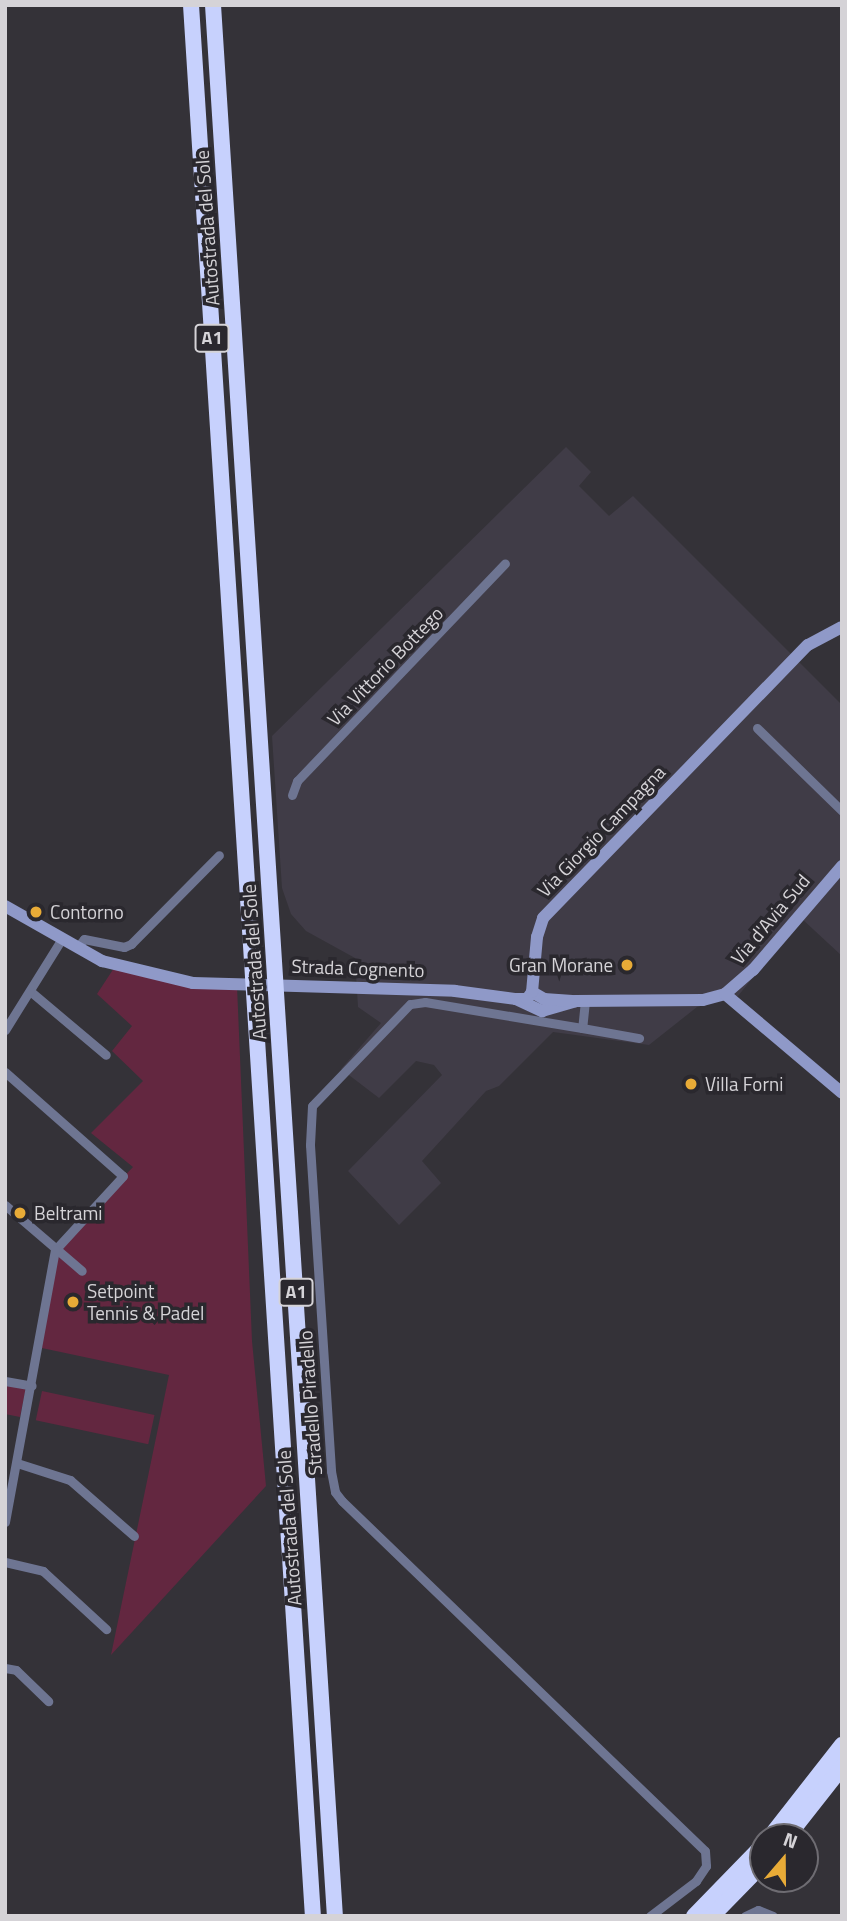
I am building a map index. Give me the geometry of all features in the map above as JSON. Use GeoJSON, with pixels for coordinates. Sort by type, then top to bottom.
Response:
{"type":"FeatureCollection","features":[{"type":"Feature","properties":{"kind":"highway","name":"Autostrada del Sole"},"geometry":{"type":"LineString","coordinates":[[191,5],[313,1916]]}},
{"type":"Feature","properties":{"kind":"highway","name":"Autostrada del Sole"},"geometry":{"type":"LineString","coordinates":[[214,5],[335,1916]]}},
{"type":"Feature","properties":{"kind":"highway"},"geometry":{"type":"LineString","coordinates":[[781,1823],[842,1745]]}},
{"type":"Feature","properties":{"kind":"highway"},"geometry":{"type":"LineString","coordinates":[[798,1823],[842,1767]]}},
{"type":"Feature","properties":{"kind":"highway"},"geometry":{"type":"LineString","coordinates":[[694,1916],[749,1859]]}},
{"type":"Feature","properties":{"kind":"highway"},"geometry":{"type":"LineString","coordinates":[[712,1916],[749,1878]]}},
{"type":"Feature","properties":{"kind":"street","name":"Via Vittorio Bottego"},"geometry":{"type":"LineString","coordinates":[[292,795],[297,781],[505,563]]}},
{"type":"Feature","properties":{"kind":"street","name":"Via Giorgio Campagna"},"geometry":{"type":"LineString","coordinates":[[531,994],[537,937],[544,918],[808,645],[842,627]]}},
{"type":"Feature","properties":{"kind":"street"},"geometry":{"type":"LineString","coordinates":[[757,727],[842,811]]}},
{"type":"Feature","properties":{"kind":"street"},"geometry":{"type":"LineString","coordinates":[[77,948],[84,939],[124,947],[131,944],[219,855]]}},
{"type":"Feature","properties":{"kind":"street","name":"Via d'Avia Sud"},"geometry":{"type":"LineString","coordinates":[[725,994],[753,970],[842,866]]}},
{"type":"Feature","properties":{"kind":"street","name":"Strada Cognento"},"geometry":{"type":"LineString","coordinates":[[5,906],[59,944],[156,976],[238,984],[391,986],[516,999],[542,1011],[580,1001]]}},
{"type":"Feature","properties":{"kind":"street"},"geometry":{"type":"LineString","coordinates":[[5,1030],[59,944]]}},
{"type":"Feature","properties":{"kind":"street"},"geometry":{"type":"LineString","coordinates":[[30,991],[106,1055]]}},
{"type":"Feature","properties":{"kind":"street","name":"Strada Cognento"},"geometry":{"type":"LineString","coordinates":[[516,999],[531,994],[544,999],[580,1001],[703,1000],[725,994]]}},
{"type":"Feature","properties":{"kind":"street"},"geometry":{"type":"LineString","coordinates":[[725,994],[842,1093]]}},
{"type":"Feature","properties":{"kind":"street"},"geometry":{"type":"LineString","coordinates":[[580,1001],[582,1028],[639,1038]]}},
{"type":"Feature","properties":{"kind":"street","name":"Stradello Piradello"},"geometry":{"type":"LineString","coordinates":[[582,1028],[425,1002],[410,1004],[312,1106],[310,1145],[331,1471],[335,1492],[342,1501],[705,1851],[706,1866],[696,1881],[650,1916]]}},
{"type":"Feature","properties":{"kind":"street"},"geometry":{"type":"LineString","coordinates":[[5,1072],[124,1176],[55,1250],[32,1387],[5,1522]]}},
{"type":"Feature","properties":{"kind":"street"},"geometry":{"type":"LineString","coordinates":[[5,1205],[82,1272]]}},
{"type":"Feature","properties":{"kind":"street"},"geometry":{"type":"LineString","coordinates":[[5,1381],[32,1387]]}},
{"type":"Feature","properties":{"kind":"street"},"geometry":{"type":"LineString","coordinates":[[17,1463],[70,1480],[134,1536]]}},
{"type":"Feature","properties":{"kind":"street"},"geometry":{"type":"LineString","coordinates":[[5,1562],[43,1571],[106,1629]]}},
{"type":"Feature","properties":{"kind":"street"},"geometry":{"type":"LineString","coordinates":[[5,1668],[16,1670],[48,1700]]}},
{"type":"Feature","properties":{"kind":"street"},"geometry":{"type":"LineString","coordinates":[[745,1916],[758,1910],[773,1916]]}},
{"type":"Feature","properties":{"kind":"shaded area"},"geometry":{"type":"Polygon","coordinates":[[[566,447],[591,472],[579,486],[609,516],[633,496],[842,705],[842,956],[801,918],[738,996],[697,1007],[649,1045],[553,1032],[499,1086],[486,1091],[422,1161],[441,1183],[399,1225],[348,1171],[442,1075],[434,1065],[416,1061],[379,1098],[341,1069],[381,1023],[358,1007],[355,958],[306,931],[291,914],[282,888],[272,736],[566,447]]]}},
{"type":"Feature","properties":{"kind":"shaded area"},"geometry":{"type":"Polygon","coordinates":[[[114,968],[176,983],[237,986],[252,1341],[266,1486],[111,1655],[169,1375],[37,1347],[55,1249],[133,1167],[91,1133],[143,1081],[112,1051],[132,1026],[97,994],[114,968]]]}},
{"type":"Feature","properties":{"kind":"shaded area"},"geometry":{"type":"Polygon","coordinates":[[[5,1383],[26,1388],[20,1417],[5,1414],[5,1383]]]}},
{"type":"Feature","properties":{"kind":"shaded area"},"geometry":{"type":"Polygon","coordinates":[[[42,1391],[154,1415],[148,1444],[36,1420],[42,1391]]]}},
{"type":"Feature","properties":{"kind":"place","name":"Contorno"},"geometry":{"type":"Point","coordinates":[36,912]}},
{"type":"Feature","properties":{"kind":"place","name":"Gran Morane"},"geometry":{"type":"Point","coordinates":[627,965]}},
{"type":"Feature","properties":{"kind":"place","name":"Villa Forni"},"geometry":{"type":"Point","coordinates":[691,1084]}},
{"type":"Feature","properties":{"kind":"place","name":"Beltrami"},"geometry":{"type":"Point","coordinates":[20,1213]}},
{"type":"Feature","properties":{"kind":"place","name":"Setpoint Tennis & Padel"},"geometry":{"type":"Point","coordinates":[73,1302]}}]}
